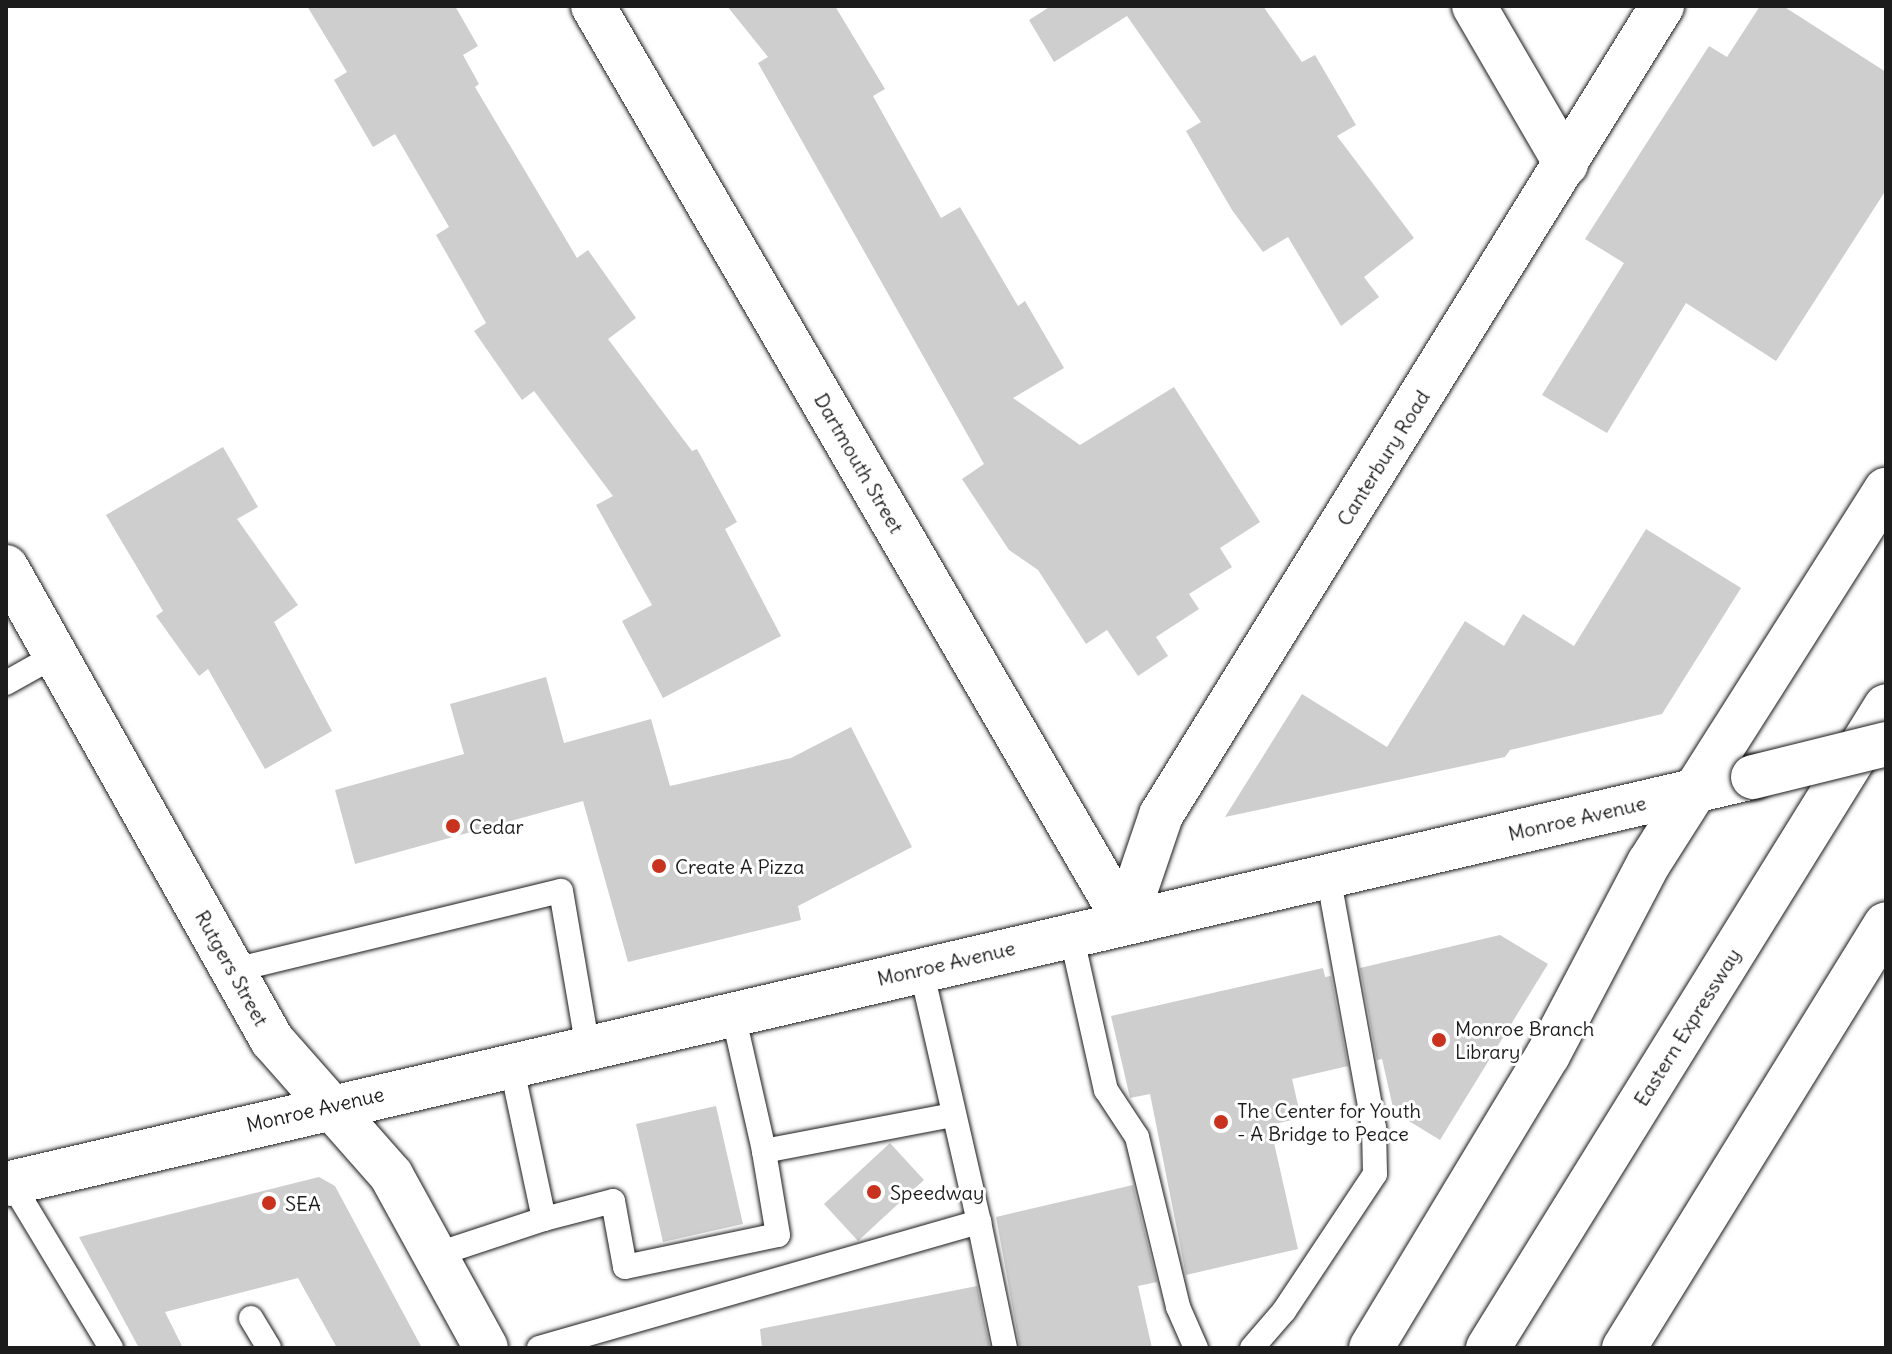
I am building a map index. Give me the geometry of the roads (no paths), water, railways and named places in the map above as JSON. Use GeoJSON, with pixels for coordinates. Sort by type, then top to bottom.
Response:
{"type":"FeatureCollection","features":[{"type":"Feature","properties":{"kind":"main road","name":"Dartmouth Street"},"geometry":{"type":"LineString","coordinates":[[593,6],[1125,921]]}},
{"type":"Feature","properties":{"kind":"main road"},"geometry":{"type":"LineString","coordinates":[[1474,6],[1566,164]]}},
{"type":"Feature","properties":{"kind":"main road","name":"Canterbury Road"},"geometry":{"type":"LineString","coordinates":[[1125,921],[1161,815],[1662,6]]}},
{"type":"Feature","properties":{"kind":"main road"},"geometry":{"type":"LineString","coordinates":[[1371,1348],[1548,1055],[1649,863],[1886,490]]}},
{"type":"Feature","properties":{"kind":"main road","name":"Rutgers Street"},"geometry":{"type":"LineString","coordinates":[[6,567],[272,1040],[391,1175],[486,1348]]}},
{"type":"Feature","properties":{"kind":"main road","name":"Eastern Expressway"},"geometry":{"type":"LineString","coordinates":[[1488,1348],[1886,706]]}},
{"type":"Feature","properties":{"kind":"main road","name":"Monroe Avenue"},"geometry":{"type":"LineString","coordinates":[[9,1183],[327,1105],[512,1068],[921,968],[1696,792],[1886,744]]}},
{"type":"Feature","properties":{"kind":"main road"},"geometry":{"type":"LineString","coordinates":[[1624,1348],[1886,924]]}},
{"type":"Feature","properties":{"kind":"lane"},"geometry":{"type":"LineString","coordinates":[[6,683],[56,655]]}},
{"type":"Feature","properties":{"kind":"lane"},"geometry":{"type":"LineString","coordinates":[[1252,1348],[1284,1311],[1375,1174],[1374,1128],[1328,874]]}},
{"type":"Feature","properties":{"kind":"lane"},"geometry":{"type":"LineString","coordinates":[[234,970],[561,891],[588,1049]]}},
{"type":"Feature","properties":{"kind":"lane"},"geometry":{"type":"LineString","coordinates":[[1071,934],[1106,1090],[1137,1137],[1178,1307],[1196,1348]]}},
{"type":"Feature","properties":{"kind":"lane"},"geometry":{"type":"LineString","coordinates":[[921,968],[1005,1348]]}},
{"type":"Feature","properties":{"kind":"lane"},"geometry":{"type":"LineString","coordinates":[[435,1255],[544,1219],[613,1201],[625,1267],[778,1235],[764,1151],[733,1014]]}},
{"type":"Feature","properties":{"kind":"lane"},"geometry":{"type":"LineString","coordinates":[[512,1068],[544,1219]]}},
{"type":"Feature","properties":{"kind":"lane"},"geometry":{"type":"LineString","coordinates":[[764,1151],[953,1115]]}},
{"type":"Feature","properties":{"kind":"lane"},"geometry":{"type":"LineString","coordinates":[[9,1183],[111,1348]]}},
{"type":"Feature","properties":{"kind":"lane"},"geometry":{"type":"LineString","coordinates":[[539,1348],[979,1222]]}},
{"type":"Feature","properties":{"kind":"lane"},"geometry":{"type":"LineString","coordinates":[[251,1318],[269,1348]]}},
{"type":"Feature","properties":{"kind":"place","name":"Cedar"},"geometry":{"type":"Point","coordinates":[453,826]}},
{"type":"Feature","properties":{"kind":"place","name":"Create A Pizza"},"geometry":{"type":"Point","coordinates":[659,866]}},
{"type":"Feature","properties":{"kind":"place","name":"Monroe Branch Library"},"geometry":{"type":"Point","coordinates":[1439,1040]}},
{"type":"Feature","properties":{"kind":"place","name":"The Center for Youth - A Bridge to Peace"},"geometry":{"type":"Point","coordinates":[1221,1122]}},
{"type":"Feature","properties":{"kind":"place","name":"Speedway"},"geometry":{"type":"Point","coordinates":[874,1192]}},
{"type":"Feature","properties":{"kind":"place","name":"SEA"},"geometry":{"type":"Point","coordinates":[269,1203]}}]}
